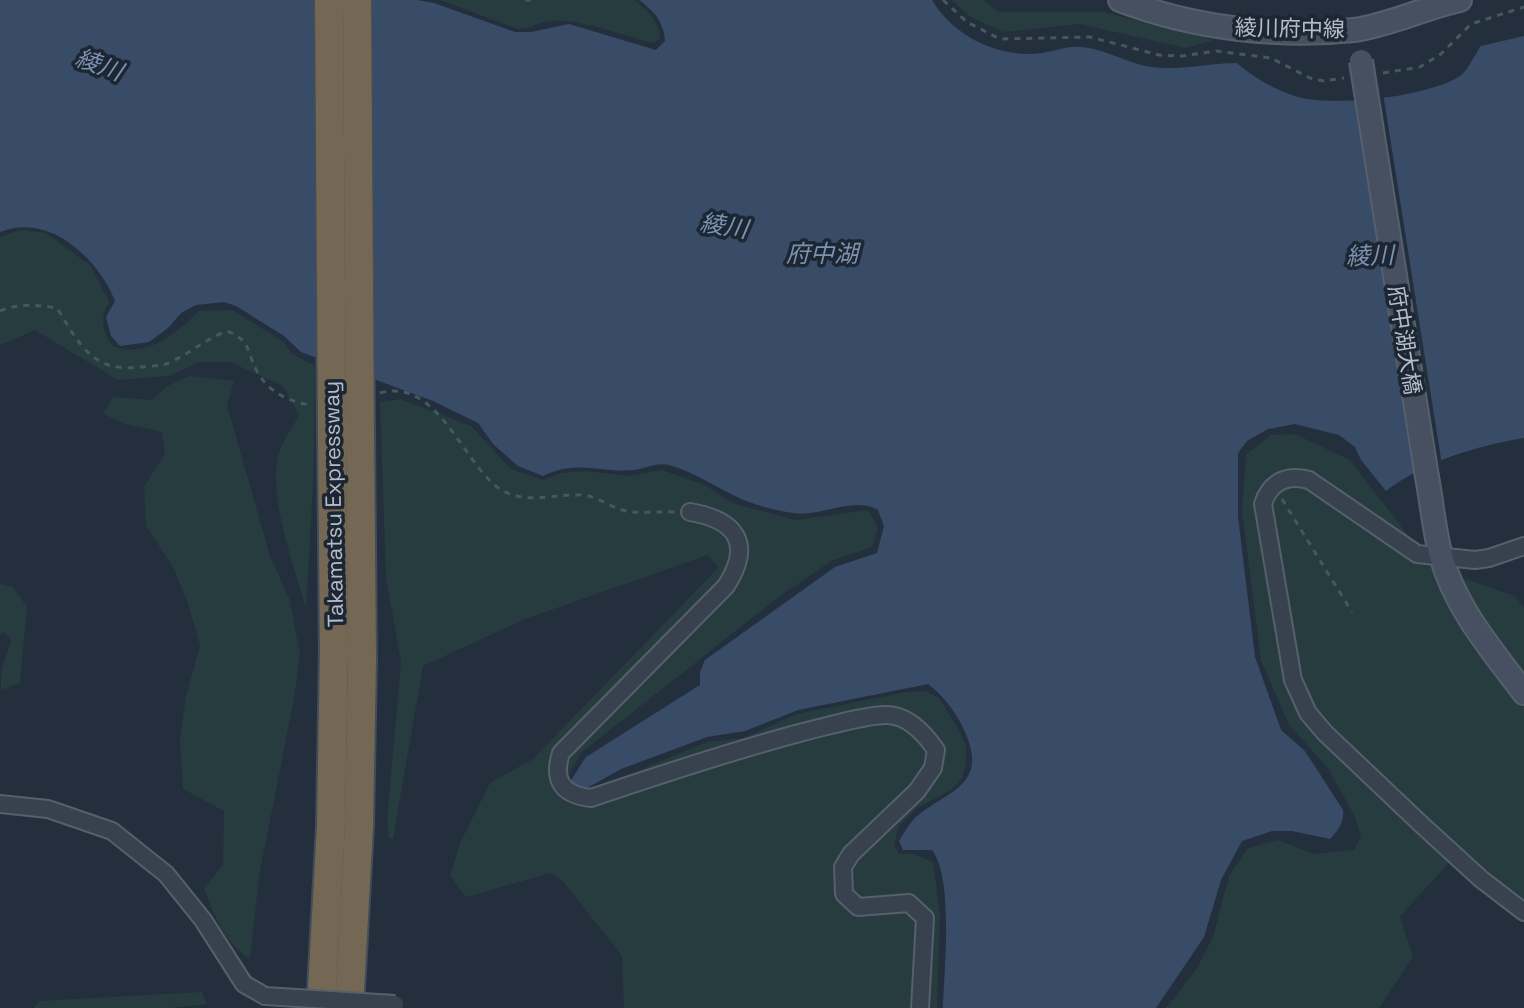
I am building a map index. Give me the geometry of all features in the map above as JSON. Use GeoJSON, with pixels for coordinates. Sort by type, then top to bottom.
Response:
{"type":"FeatureCollection","features":[{"type":"Feature","properties":{"kind":"highway","name":"Takamatsu Expressway"},"geometry":{"type":"LineString","coordinates":[[321,1008],[331,826],[334,666],[329,0]]}},
{"type":"Feature","properties":{"kind":"highway","name":"Takamatsu Expressway"},"geometry":{"type":"LineString","coordinates":[[349,1008],[359,826],[362,659],[357,0]]}},
{"type":"Feature","properties":{"kind":"street","name":"綾川府中線"},"geometry":{"type":"LineString","coordinates":[[1120,0],[1191,22],[1231,28],[1298,31],[1356,30],[1460,0]]}},
{"type":"Feature","properties":{"kind":"street","name":"府中湖大橋"},"geometry":{"type":"LineString","coordinates":[[1356,30],[1441,556],[1469,620],[1524,693]]}},
{"type":"Feature","properties":{"kind":"street"},"geometry":{"type":"LineString","coordinates":[[1524,546],[1475,560],[1417,554],[1309,480],[1296,476],[1274,485],[1267,492],[1263,504],[1293,680],[1308,713],[1422,825],[1481,879],[1524,912]]}},
{"type":"Feature","properties":{"kind":"street"},"geometry":{"type":"LineString","coordinates":[[690,512],[714,516],[731,529],[740,548],[738,569],[726,586],[561,753],[556,768],[561,784],[573,796],[591,798],[718,755],[831,725],[888,715],[906,720],[926,734],[936,750],[933,768],[917,791],[851,854],[843,867],[844,894],[858,907],[909,903],[925,918],[920,1008]]}},
{"type":"Feature","properties":{"kind":"street"},"geometry":{"type":"LineString","coordinates":[[0,804],[48,809],[112,831],[166,874],[203,920],[244,984],[265,996],[395,1004]]}},
{"type":"Feature","properties":{"kind":"path"},"geometry":{"type":"LineString","coordinates":[[525,0],[532,0]]}},
{"type":"Feature","properties":{"kind":"path"},"geometry":{"type":"LineString","coordinates":[[943,0],[967,22],[1000,39],[1090,37],[1159,55],[1182,56],[1216,51],[1271,58],[1310,78],[1324,81],[1363,71],[1420,67],[1441,54],[1471,24],[1524,7]]}},
{"type":"Feature","properties":{"kind":"path"},"geometry":{"type":"LineString","coordinates":[[1274,485],[1352,612]]}},
{"type":"Feature","properties":{"kind":"green space"},"geometry":{"type":"Polygon","coordinates":[[[440,0],[634,0],[652,17],[660,39],[653,43],[586,24],[559,21],[518,29],[440,0]]]}},
{"type":"Feature","properties":{"kind":"green space"},"geometry":{"type":"Polygon","coordinates":[[[952,0],[984,0],[998,12],[1104,12],[1214,40],[1186,48],[1079,24],[1003,32],[969,16],[952,0]]]}},
{"type":"Feature","properties":{"kind":"green space"},"geometry":{"type":"Polygon","coordinates":[[[20,230],[46,233],[90,265],[109,301],[103,324],[112,346],[125,349],[149,347],[170,336],[199,311],[232,310],[284,342],[291,353],[315,366],[314,468],[306,609],[277,497],[278,455],[299,415],[283,386],[230,362],[199,362],[169,376],[118,380],[35,330],[0,345],[0,237],[20,230]]]}},
{"type":"Feature","properties":{"kind":"green space"},"geometry":{"type":"Polygon","coordinates":[[[190,376],[234,381],[227,405],[270,556],[289,598],[300,653],[259,877],[250,959],[226,936],[204,888],[223,865],[224,811],[183,789],[180,740],[186,696],[200,646],[188,603],[173,567],[146,526],[144,487],[165,454],[162,432],[126,424],[103,414],[113,397],[152,400],[167,386],[190,376]]]}},
{"type":"Feature","properties":{"kind":"green space"},"geometry":{"type":"Polygon","coordinates":[[[400,399],[471,426],[511,469],[543,480],[561,473],[585,471],[630,476],[662,470],[705,485],[732,503],[796,520],[868,510],[878,528],[872,547],[833,560],[780,596],[581,753],[560,791],[567,800],[707,742],[743,738],[797,714],[906,692],[925,691],[939,698],[966,746],[962,778],[951,790],[917,808],[899,826],[894,844],[899,854],[913,854],[933,862],[940,915],[937,1008],[624,1008],[622,956],[563,881],[550,873],[466,897],[450,876],[460,843],[490,783],[533,759],[718,568],[708,555],[525,619],[423,666],[393,839],[389,838],[387,821],[401,662],[386,577],[380,402],[400,399]]]}},
{"type":"Feature","properties":{"kind":"green space"},"geometry":{"type":"Polygon","coordinates":[[[1295,434],[1350,460],[1433,568],[1515,596],[1524,608],[1524,901],[1494,881],[1460,851],[1400,916],[1413,957],[1379,1008],[1166,1008],[1196,970],[1213,937],[1229,876],[1248,848],[1278,840],[1314,854],[1354,850],[1361,837],[1354,815],[1328,768],[1289,725],[1261,660],[1242,511],[1246,454],[1271,435],[1295,434]]]}},
{"type":"Feature","properties":{"kind":"green space"},"geometry":{"type":"Polygon","coordinates":[[[0,584],[13,587],[27,607],[20,683],[1,690],[1,673],[11,640],[4,632],[0,635],[0,584]]]}},
{"type":"Feature","properties":{"kind":"green space"},"geometry":{"type":"Polygon","coordinates":[[[202,992],[207,1004],[170,1008],[34,1008],[40,1001],[202,992]]]}},
{"type":"Feature","properties":{"kind":"water","name":"府中湖"},"geometry":{"type":"Polygon","coordinates":[[[0,0],[417,0],[434,3],[515,32],[569,24],[656,50],[665,41],[663,28],[654,13],[639,0],[932,0],[965,35],[995,49],[1027,54],[1070,47],[1088,48],[1162,68],[1237,63],[1285,93],[1302,98],[1338,101],[1383,98],[1445,83],[1463,73],[1481,46],[1524,36],[1524,438],[1452,456],[1417,471],[1386,491],[1361,460],[1355,447],[1339,435],[1295,424],[1268,429],[1247,441],[1238,453],[1238,517],[1255,657],[1281,730],[1305,751],[1343,810],[1340,826],[1330,839],[1292,831],[1272,831],[1242,841],[1221,880],[1204,937],[1156,1008],[943,1008],[946,926],[939,864],[932,850],[903,850],[899,841],[917,816],[961,785],[972,764],[971,750],[962,726],[954,712],[928,684],[798,710],[745,731],[707,737],[621,769],[580,792],[566,788],[586,757],[700,685],[700,672],[705,660],[835,567],[877,553],[884,526],[878,510],[858,505],[804,513],[779,511],[741,499],[686,471],[664,464],[633,470],[566,468],[543,476],[518,466],[493,444],[478,423],[433,401],[301,352],[284,336],[236,306],[224,302],[196,305],[181,313],[149,342],[120,346],[111,336],[106,317],[115,301],[97,269],[84,255],[70,243],[36,228],[18,227],[0,232],[0,0]]]}},
{"type":"Feature","properties":{"kind":"pier"},"geometry":{"type":"Polygon","coordinates":[[[1383,93],[1442,465],[1418,475],[1357,95],[1383,93]]]}},
{"type":"Feature","properties":{"kind":"water label","name":"綾川"},"geometry":{"type":"Point","coordinates":[99,65]}},
{"type":"Feature","properties":{"kind":"water label","name":"綾川"},"geometry":{"type":"Point","coordinates":[724,226]}},
{"type":"Feature","properties":{"kind":"water label","name":"綾川"},"geometry":{"type":"Point","coordinates":[1370,256]}}]}
